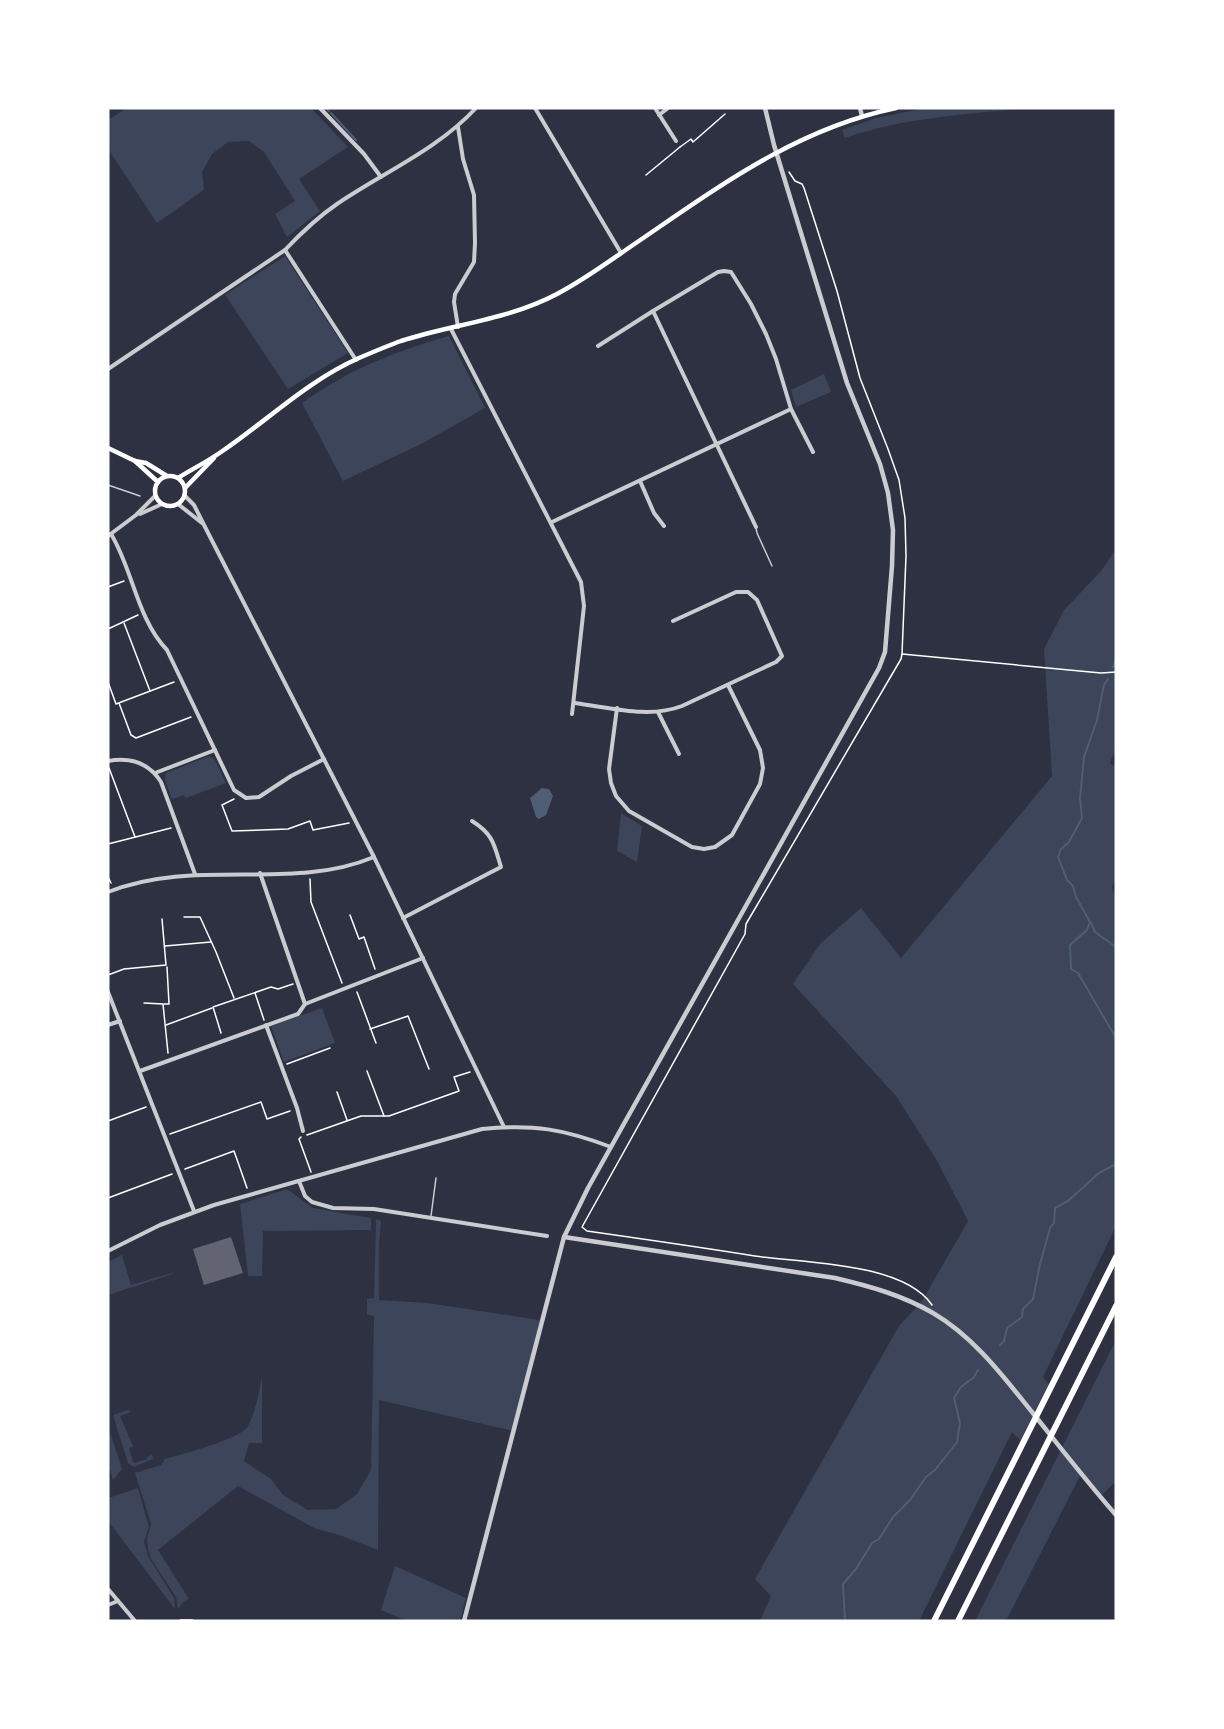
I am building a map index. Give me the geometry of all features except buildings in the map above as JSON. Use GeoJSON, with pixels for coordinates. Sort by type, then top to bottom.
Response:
{"type":"FeatureCollection","features":[{"type":"Feature","properties":{"kind":"highway"},"geometry":{"type":"LineString","coordinates":[[934,1621],[1116,1257]]}},
{"type":"Feature","properties":{"kind":"highway"},"geometry":{"type":"LineString","coordinates":[[958,1621],[1116,1306]]}},
{"type":"Feature","properties":{"kind":"main road"},"geometry":{"type":"LineString","coordinates":[[135,461],[146,462],[167,476],[178,478],[221,452],[303,390],[356,360],[401,341],[502,316],[556,295],[587,277],[776,151],[814,133],[862,116],[896,108]]}},
{"type":"Feature","properties":{"kind":"main road"},"geometry":{"type":"LineString","coordinates":[[108,448],[135,461],[158,482]]}},
{"type":"Feature","properties":{"kind":"main road"},"geometry":{"type":"LineString","coordinates":[[184,488],[221,452]]}},
{"type":"Feature","properties":{"kind":"main road"},"geometry":{"type":"LineString","coordinates":[[167,476],[155,486],[155,495],[162,504],[173,506],[178,504],[184,495],[184,488],[178,478]]}},
{"type":"Feature","properties":{"kind":"street"},"geometry":{"type":"LineString","coordinates":[[320,108],[364,154],[381,177]]}},
{"type":"Feature","properties":{"kind":"street"},"geometry":{"type":"LineString","coordinates":[[108,369],[285,250],[322,216],[434,145],[458,127],[476,108]]}},
{"type":"Feature","properties":{"kind":"street"},"geometry":{"type":"LineString","coordinates":[[535,108],[621,253]]}},
{"type":"Feature","properties":{"kind":"street"},"geometry":{"type":"LineString","coordinates":[[655,108],[676,141]]}},
{"type":"Feature","properties":{"kind":"street"},"geometry":{"type":"LineString","coordinates":[[659,115],[668,108]]}},
{"type":"Feature","properties":{"kind":"street"},"geometry":{"type":"LineString","coordinates":[[464,1621],[564,1237],[588,1188],[873,678],[885,652],[893,530],[888,493],[880,464],[848,383],[776,151],[765,108]]}},
{"type":"Feature","properties":{"kind":"street"},"geometry":{"type":"LineString","coordinates":[[860,108],[862,116]]}},
{"type":"Feature","properties":{"kind":"street"},"geometry":{"type":"LineString","coordinates":[[458,127],[463,159],[474,195],[475,243],[474,262],[455,294],[458,327]]}},
{"type":"Feature","properties":{"kind":"street"},"geometry":{"type":"LineString","coordinates":[[285,250],[356,360]]}},
{"type":"Feature","properties":{"kind":"street"},"geometry":{"type":"LineString","coordinates":[[598,346],[718,272],[731,272],[766,334],[791,409],[813,452]]}},
{"type":"Feature","properties":{"kind":"street"},"geometry":{"type":"LineString","coordinates":[[653,311],[756,527]]}},
{"type":"Feature","properties":{"kind":"street"},"geometry":{"type":"LineString","coordinates":[[451,329],[552,522],[578,575],[584,594],[572,714]]}},
{"type":"Feature","properties":{"kind":"street"},"geometry":{"type":"LineString","coordinates":[[552,522],[791,409]]}},
{"type":"Feature","properties":{"kind":"street"},"geometry":{"type":"LineString","coordinates":[[640,481],[654,513],[664,526]]}},
{"type":"Feature","properties":{"kind":"street"},"geometry":{"type":"LineString","coordinates":[[155,495],[136,515],[109,535],[121,550],[155,639],[167,650],[231,786],[240,795],[251,798],[259,797],[291,776],[324,759]]}},
{"type":"Feature","properties":{"kind":"street"},"geometry":{"type":"LineString","coordinates":[[184,495],[194,505],[356,821],[504,1127]]}},
{"type":"Feature","properties":{"kind":"street"},"geometry":{"type":"LineString","coordinates":[[136,515],[162,504]]}},
{"type":"Feature","properties":{"kind":"street"},"geometry":{"type":"LineString","coordinates":[[178,504],[202,523]]}},
{"type":"Feature","properties":{"kind":"street"},"geometry":{"type":"LineString","coordinates":[[574,703],[658,712],[682,706],[776,662],[782,656],[757,600],[748,592],[736,592],[673,621]]}},
{"type":"Feature","properties":{"kind":"street"},"geometry":{"type":"LineString","coordinates":[[617,708],[609,776],[620,802],[635,815],[687,844],[698,849],[710,848],[720,845],[732,835],[757,792],[763,773],[760,750],[728,685]]}},
{"type":"Feature","properties":{"kind":"street"},"geometry":{"type":"LineString","coordinates":[[658,712],[679,754]]}},
{"type":"Feature","properties":{"kind":"street"},"geometry":{"type":"LineString","coordinates":[[155,773],[214,750]]}},
{"type":"Feature","properties":{"kind":"street"},"geometry":{"type":"LineString","coordinates":[[108,763],[129,760],[145,765],[155,773],[161,782],[195,874]]}},
{"type":"Feature","properties":{"kind":"street"},"geometry":{"type":"LineString","coordinates":[[403,918],[501,867],[496,849],[486,830],[472,821]]}},
{"type":"Feature","properties":{"kind":"street"},"geometry":{"type":"LineString","coordinates":[[108,892],[149,879],[195,874],[310,873],[340,869],[374,857]]}},
{"type":"Feature","properties":{"kind":"street"},"geometry":{"type":"LineString","coordinates":[[260,873],[305,1004]]}},
{"type":"Feature","properties":{"kind":"street"},"geometry":{"type":"LineString","coordinates":[[140,1071],[298,1014],[305,1004],[423,958]]}},
{"type":"Feature","properties":{"kind":"street"},"geometry":{"type":"LineString","coordinates":[[108,992],[194,1211]]}},
{"type":"Feature","properties":{"kind":"street"},"geometry":{"type":"LineString","coordinates":[[108,1026],[120,1021]]}},
{"type":"Feature","properties":{"kind":"street"},"geometry":{"type":"LineString","coordinates":[[266,1025],[297,1108],[303,1131]]}},
{"type":"Feature","properties":{"kind":"street"},"geometry":{"type":"LineString","coordinates":[[108,1251],[194,1211],[482,1129],[542,1128],[565,1132],[611,1147]]}},
{"type":"Feature","properties":{"kind":"street"},"geometry":{"type":"LineString","coordinates":[[299,1181],[305,1196],[312,1202],[333,1208],[374,1209],[547,1236]]}},
{"type":"Feature","properties":{"kind":"street"},"geometry":{"type":"LineString","coordinates":[[564,1237],[835,1278],[902,1297],[954,1326],[994,1365],[1116,1515]]}},
{"type":"Feature","properties":{"kind":"street"},"geometry":{"type":"LineString","coordinates":[[108,1589],[135,1621]]}},
{"type":"Feature","properties":{"kind":"street"},"geometry":{"type":"LineString","coordinates":[[108,1605],[118,1600]]}},
{"type":"Feature","properties":{"kind":"street"},"geometry":{"type":"LineString","coordinates":[[181,1621],[192,1621]]}},
{"type":"Feature","properties":{"kind":"lane"},"geometry":{"type":"LineString","coordinates":[[108,484],[140,496]]}},
{"type":"Feature","properties":{"kind":"lane"},"geometry":{"type":"LineString","coordinates":[[756,527],[772,566]]}},
{"type":"Feature","properties":{"kind":"lane"},"geometry":{"type":"LineString","coordinates":[[431,1217],[436,1178]]}},
{"type":"Feature","properties":{"kind":"path"},"geometry":{"type":"LineString","coordinates":[[646,175],[691,139],[693,142],[725,114]]}},
{"type":"Feature","properties":{"kind":"path"},"geometry":{"type":"LineString","coordinates":[[676,141],[680,147]]}},
{"type":"Feature","properties":{"kind":"path"},"geometry":{"type":"LineString","coordinates":[[788,165],[795,181],[802,184],[804,188],[837,291],[860,378],[899,480],[905,518],[906,556],[902,654],[746,924],[745,934],[582,1227],[587,1231],[762,1257],[810,1260],[852,1267],[893,1278],[916,1288],[933,1305],[933,1313]]}},
{"type":"Feature","properties":{"kind":"path"},"geometry":{"type":"LineString","coordinates":[[108,586],[131,579]]}},
{"type":"Feature","properties":{"kind":"path"},"geometry":{"type":"LineString","coordinates":[[144,613],[123,620],[150,692]]}},
{"type":"Feature","properties":{"kind":"path"},"geometry":{"type":"LineString","coordinates":[[108,629],[124,623]]}},
{"type":"Feature","properties":{"kind":"path"},"geometry":{"type":"LineString","coordinates":[[902,654],[1101,673],[1116,672]]}},
{"type":"Feature","properties":{"kind":"path"},"geometry":{"type":"LineString","coordinates":[[108,682],[116,704],[180,680]]}},
{"type":"Feature","properties":{"kind":"path"},"geometry":{"type":"LineString","coordinates":[[119,703],[131,735],[136,738],[198,715]]}},
{"type":"Feature","properties":{"kind":"path"},"geometry":{"type":"LineString","coordinates":[[108,763],[135,837]]}},
{"type":"Feature","properties":{"kind":"path"},"geometry":{"type":"LineString","coordinates":[[240,795],[222,804],[232,831],[288,829],[310,820],[313,830],[338,827],[356,821]]}},
{"type":"Feature","properties":{"kind":"path"},"geometry":{"type":"LineString","coordinates":[[108,844],[178,826]]}},
{"type":"Feature","properties":{"kind":"path"},"geometry":{"type":"LineString","coordinates":[[310,873],[311,902],[344,989]]}},
{"type":"Feature","properties":{"kind":"path"},"geometry":{"type":"LineString","coordinates":[[108,877],[113,890]]}},
{"type":"Feature","properties":{"kind":"path"},"geometry":{"type":"LineString","coordinates":[[350,915],[359,939],[364,937],[378,976]]}},
{"type":"Feature","properties":{"kind":"path"},"geometry":{"type":"LineString","coordinates":[[184,917],[200,916],[234,999]]}},
{"type":"Feature","properties":{"kind":"path"},"geometry":{"type":"LineString","coordinates":[[144,1003],[170,1004],[162,919]]}},
{"type":"Feature","properties":{"kind":"path"},"geometry":{"type":"LineString","coordinates":[[164,946],[211,942]]}},
{"type":"Feature","properties":{"kind":"path"},"geometry":{"type":"LineString","coordinates":[[108,975],[124,969],[166,965]]}},
{"type":"Feature","properties":{"kind":"path"},"geometry":{"type":"LineString","coordinates":[[164,1026],[234,999],[272,987],[278,989],[298,982]]}},
{"type":"Feature","properties":{"kind":"path"},"geometry":{"type":"LineString","coordinates":[[354,985],[376,1043]]}},
{"type":"Feature","properties":{"kind":"path"},"geometry":{"type":"LineString","coordinates":[[254,993],[266,1025]]}},
{"type":"Feature","properties":{"kind":"path"},"geometry":{"type":"LineString","coordinates":[[163,1004],[169,1060]]}},
{"type":"Feature","properties":{"kind":"path"},"geometry":{"type":"LineString","coordinates":[[213,1008],[224,1040]]}},
{"type":"Feature","properties":{"kind":"path"},"geometry":{"type":"LineString","coordinates":[[370,1029],[408,1016],[429,1069]]}},
{"type":"Feature","properties":{"kind":"path"},"geometry":{"type":"LineString","coordinates":[[281,1066],[330,1048]]}},
{"type":"Feature","properties":{"kind":"path"},"geometry":{"type":"LineString","coordinates":[[301,1137],[361,1116],[389,1116],[459,1091],[454,1077],[477,1070]]}},
{"type":"Feature","properties":{"kind":"path"},"geometry":{"type":"LineString","coordinates":[[367,1071],[384,1116]]}},
{"type":"Feature","properties":{"kind":"path"},"geometry":{"type":"LineString","coordinates":[[337,1092],[347,1121]]}},
{"type":"Feature","properties":{"kind":"path"},"geometry":{"type":"LineString","coordinates":[[165,1136],[261,1102],[267,1119],[297,1108]]}},
{"type":"Feature","properties":{"kind":"path"},"geometry":{"type":"LineString","coordinates":[[108,1121],[153,1104]]}},
{"type":"Feature","properties":{"kind":"path"},"geometry":{"type":"LineString","coordinates":[[303,1131],[299,1139],[313,1177]]}},
{"type":"Feature","properties":{"kind":"path"},"geometry":{"type":"LineString","coordinates":[[108,1198],[234,1151],[249,1195]]}},
{"type":"Feature","properties":{"kind":"shaded area"},"geometry":{"type":"Polygon","coordinates":[[[127,108],[311,108],[348,147],[299,179],[320,211],[287,237],[275,214],[295,201],[264,152],[249,141],[228,142],[212,154],[202,172],[204,190],[157,223],[108,149],[108,120],[127,108]]]}},
{"type":"Feature","properties":{"kind":"shaded area"},"geometry":{"type":"Polygon","coordinates":[[[926,108],[1022,108],[910,122],[845,138],[842,130],[876,118],[926,108]]]}},
{"type":"Feature","properties":{"kind":"shaded area"},"geometry":{"type":"Polygon","coordinates":[[[285,256],[348,353],[288,389],[225,295],[285,256]]]}},
{"type":"Feature","properties":{"kind":"shaded area"},"geometry":{"type":"Polygon","coordinates":[[[449,336],[485,408],[423,443],[343,481],[302,403],[337,380],[372,363],[409,348],[449,336]]]}},
{"type":"Feature","properties":{"kind":"shaded area"},"geometry":{"type":"Polygon","coordinates":[[[824,374],[831,392],[796,407],[791,390],[824,374]]]}},
{"type":"Feature","properties":{"kind":"shaded area"},"geometry":{"type":"Polygon","coordinates":[[[1116,549],[1116,747],[1110,763],[1116,768],[1116,877],[1112,887],[1116,901],[1116,1226],[1043,1377],[1051,1387],[1023,1443],[1012,1432],[919,1621],[760,1621],[771,1596],[755,1579],[899,1326],[922,1301],[968,1221],[936,1159],[896,1096],[793,984],[820,944],[861,908],[901,958],[1052,776],[1044,649],[1064,610],[1101,571],[1116,549]]]}},
{"type":"Feature","properties":{"kind":"shaded area"},"geometry":{"type":"Polygon","coordinates":[[[209,756],[215,760],[226,783],[186,798],[184,795],[172,799],[165,780],[166,773],[209,756]]]}},
{"type":"Feature","properties":{"kind":"shaded area"},"geometry":{"type":"Polygon","coordinates":[[[542,788],[549,789],[553,796],[546,815],[539,819],[536,817],[530,798],[542,788]]]}},
{"type":"Feature","properties":{"kind":"shaded area"},"geometry":{"type":"Polygon","coordinates":[[[621,813],[642,826],[637,862],[617,851],[621,813]]]}},
{"type":"Feature","properties":{"kind":"shaded area"},"geometry":{"type":"Polygon","coordinates":[[[322,1008],[335,1043],[284,1062],[271,1026],[322,1008]]]}},
{"type":"Feature","properties":{"kind":"shaded area"},"geometry":{"type":"Polygon","coordinates":[[[287,1189],[313,1208],[371,1218],[371,1230],[263,1231],[262,1276],[248,1276],[240,1204],[287,1189]]]}},
{"type":"Feature","properties":{"kind":"shaded area"},"geometry":{"type":"Polygon","coordinates":[[[376,1219],[381,1221],[379,1300],[428,1303],[540,1320],[513,1431],[379,1400],[378,1550],[314,1528],[238,1486],[158,1550],[189,1599],[184,1601],[178,1609],[176,1597],[151,1559],[147,1538],[151,1524],[135,1473],[161,1465],[165,1459],[210,1446],[243,1431],[253,1414],[262,1376],[262,1443],[249,1443],[244,1461],[271,1479],[283,1495],[308,1510],[336,1509],[357,1494],[371,1470],[374,1316],[367,1315],[367,1299],[374,1298],[376,1219]]]}},
{"type":"Feature","properties":{"kind":"shaded area"},"geometry":{"type":"Polygon","coordinates":[[[122,1255],[131,1285],[173,1274],[108,1295],[108,1262],[122,1255]]]}},
{"type":"Feature","properties":{"kind":"shaded area"},"geometry":{"type":"Polygon","coordinates":[[[1116,1340],[1116,1481],[1100,1497],[1081,1474],[1006,1621],[975,1621],[1116,1340]]]}},
{"type":"Feature","properties":{"kind":"shaded area"},"geometry":{"type":"Polygon","coordinates":[[[128,1410],[131,1412],[120,1416],[133,1446],[129,1449],[133,1462],[147,1459],[152,1455],[153,1459],[134,1467],[128,1463],[113,1415],[128,1410]]]}},
{"type":"Feature","properties":{"kind":"shaded area"},"geometry":{"type":"Polygon","coordinates":[[[108,1426],[122,1469],[113,1480],[108,1470],[108,1426]]]}},
{"type":"Feature","properties":{"kind":"shaded area"},"geometry":{"type":"Polygon","coordinates":[[[138,1488],[149,1527],[144,1542],[148,1556],[174,1598],[175,1609],[108,1521],[108,1498],[138,1488]]]}},
{"type":"Feature","properties":{"kind":"shaded area"},"geometry":{"type":"Polygon","coordinates":[[[395,1566],[466,1598],[460,1621],[407,1621],[381,1610],[395,1566]]]}},
{"type":"Feature","properties":{"kind":"waterway"},"geometry":{"type":"LineString","coordinates":[[326,108],[329,111]]}},
{"type":"Feature","properties":{"kind":"waterway"},"geometry":{"type":"LineString","coordinates":[[331,113],[356,140]]}},
{"type":"Feature","properties":{"kind":"waterway"},"geometry":{"type":"LineString","coordinates":[[1113,667],[1116,661]]}},
{"type":"Feature","properties":{"kind":"waterway"},"geometry":{"type":"LineString","coordinates":[[1108,679],[1104,685],[1097,720],[1084,757],[1080,798],[1082,818],[1058,857],[1067,880],[1073,886],[1076,897],[1090,922],[1087,930],[1070,945],[1071,969],[1078,973],[1116,1038]]}},
{"type":"Feature","properties":{"kind":"waterway"},"geometry":{"type":"LineString","coordinates":[[1091,923],[1095,932],[1116,947]]}},
{"type":"Feature","properties":{"kind":"waterway"},"geometry":{"type":"LineString","coordinates":[[1000,1345],[1004,1341],[1007,1328],[1022,1317],[1023,1309],[1033,1299],[1040,1264],[1050,1228],[1054,1223],[1055,1208],[1068,1201],[1099,1173],[1116,1164]]}},
{"type":"Feature","properties":{"kind":"waterway"},"geometry":{"type":"LineString","coordinates":[[845,1621],[843,1584],[856,1569],[872,1543],[879,1539],[893,1517],[910,1500],[926,1477],[935,1470],[957,1442],[960,1423],[954,1398],[961,1387],[974,1377],[978,1370]]}}]}
